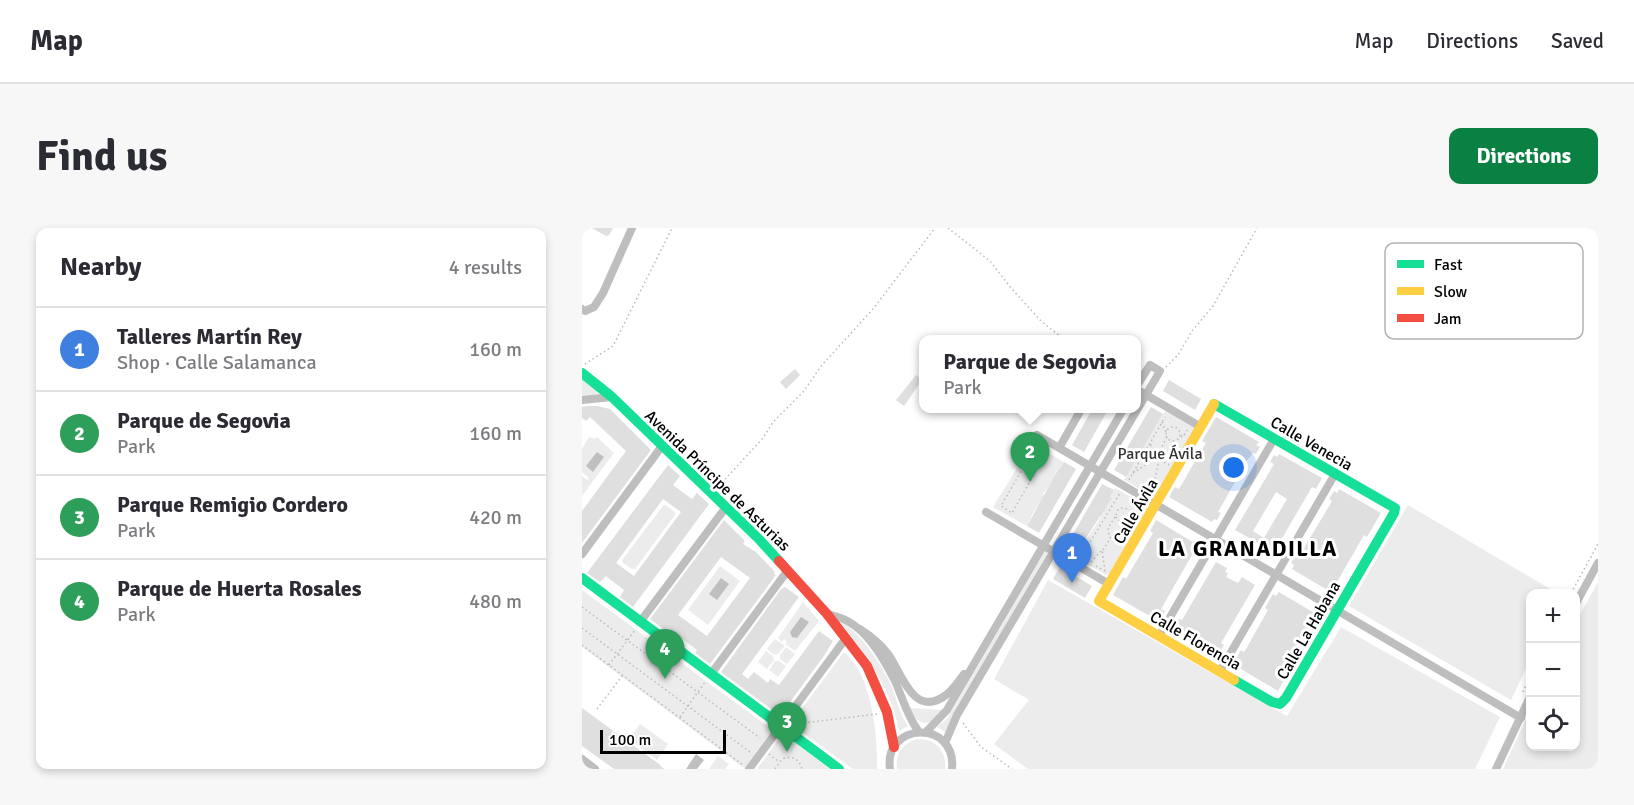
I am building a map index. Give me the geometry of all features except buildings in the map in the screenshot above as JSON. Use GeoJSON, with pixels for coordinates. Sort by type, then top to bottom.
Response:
{"type":"FeatureCollection","features":[{"type":"Feature","properties":{"kind":"street"},"geometry":{"type":"LineString","coordinates":[[582,309],[594,307],[632,228]]}},
{"type":"Feature","properties":{"kind":"street"},"geometry":{"type":"LineString","coordinates":[[1141,381],[1150,365],[1160,371],[1141,403]]}},
{"type":"Feature","properties":{"kind":"street","name":"Avenida Príncipe de Asturias"},"geometry":{"type":"LineString","coordinates":[[582,373],[612,398],[726,507],[788,570],[827,614],[867,666],[886,712],[894,747]]}},
{"type":"Feature","properties":{"kind":"street"},"geometry":{"type":"LineString","coordinates":[[1141,391],[1201,427]]}},
{"type":"Feature","properties":{"kind":"street"},"geometry":{"type":"LineString","coordinates":[[582,400],[612,398]]}},
{"type":"Feature","properties":{"kind":"street","name":"Calle Ávila"},"geometry":{"type":"LineString","coordinates":[[1099,601],[1214,404]]}},
{"type":"Feature","properties":{"kind":"street","name":"Calle Venecia"},"geometry":{"type":"LineString","coordinates":[[1214,404],[1395,508]]}},
{"type":"Feature","properties":{"kind":"street"},"geometry":{"type":"LineString","coordinates":[[1059,448],[1079,413]]}},
{"type":"Feature","properties":{"kind":"street"},"geometry":{"type":"LineString","coordinates":[[922,732],[947,711],[1121,413]]}},
{"type":"Feature","properties":{"kind":"street"},"geometry":{"type":"LineString","coordinates":[[945,743],[957,715],[1135,413]]}},
{"type":"Feature","properties":{"kind":"street"},"geometry":{"type":"LineString","coordinates":[[1037,435],[1100,472],[1159,500],[1215,539],[1521,718]]}},
{"type":"Feature","properties":{"kind":"street"},"geometry":{"type":"LineString","coordinates":[[1159,636],[1274,439]]}},
{"type":"Feature","properties":{"kind":"street"},"geometry":{"type":"LineString","coordinates":[[582,554],[662,446]]}},
{"type":"Feature","properties":{"kind":"street"},"geometry":{"type":"LineString","coordinates":[[1220,671],[1335,474]]}},
{"type":"Feature","properties":{"kind":"street"},"geometry":{"type":"LineString","coordinates":[[640,622],[726,507]]}},
{"type":"Feature","properties":{"kind":"street","name":"Calle La Habana"},"geometry":{"type":"LineString","coordinates":[[1280,704],[1286,698],[1395,508]]}},
{"type":"Feature","properties":{"kind":"street"},"geometry":{"type":"LineString","coordinates":[[986,512],[1109,584]]}},
{"type":"Feature","properties":{"kind":"street"},"geometry":{"type":"LineString","coordinates":[[1580,596],[1598,563]]}},
{"type":"Feature","properties":{"kind":"street"},"geometry":{"type":"LineString","coordinates":[[711,674],[788,570]]}},
{"type":"Feature","properties":{"kind":"street"},"geometry":{"type":"LineString","coordinates":[[582,578],[711,674],[786,725],[839,769]]}},
{"type":"Feature","properties":{"kind":"street","name":"Calle Florencia"},"geometry":{"type":"LineString","coordinates":[[1099,601],[1272,702],[1280,704]]}},
{"type":"Feature","properties":{"kind":"street","name":"Avenida Príncipe de Asturias"},"geometry":{"type":"LineString","coordinates":[[827,614],[848,621],[860,629],[882,658],[895,681],[910,721],[922,732]]}},
{"type":"Feature","properties":{"kind":"street"},"geometry":{"type":"LineString","coordinates":[[860,629],[873,637],[889,655],[908,690],[915,697],[927,701],[946,695],[977,660]]}},
{"type":"Feature","properties":{"kind":"street"},"geometry":{"type":"LineString","coordinates":[[747,768],[786,725],[846,638]]}},
{"type":"Feature","properties":{"kind":"street"},"geometry":{"type":"LineString","coordinates":[[1496,769],[1526,706]]}},
{"type":"Feature","properties":{"kind":"street"},"geometry":{"type":"LineString","coordinates":[[890,769],[890,755],[900,740],[909,734],[922,732],[933,734],[945,743],[952,758],[953,768]]}},
{"type":"Feature","properties":{"kind":"street"},"geometry":{"type":"LineString","coordinates":[[582,759],[595,769]]}},
{"type":"Feature","properties":{"kind":"path"},"geometry":{"type":"LineString","coordinates":[[582,366],[613,346],[672,228]]}},
{"type":"Feature","properties":{"kind":"path"},"geometry":{"type":"LineString","coordinates":[[712,494],[873,309],[935,228]]}},
{"type":"Feature","properties":{"kind":"path"},"geometry":{"type":"LineString","coordinates":[[948,228],[990,261],[1041,321],[1060,335]]}},
{"type":"Feature","properties":{"kind":"path"},"geometry":{"type":"LineString","coordinates":[[1160,371],[1178,355],[1192,331],[1213,306],[1257,228]]}},
{"type":"Feature","properties":{"kind":"path"},"geometry":{"type":"LineString","coordinates":[[1129,479],[1166,414]]}},
{"type":"Feature","properties":{"kind":"path"},"geometry":{"type":"LineString","coordinates":[[1131,474],[1156,458],[1167,437],[1162,421]]}},
{"type":"Feature","properties":{"kind":"path"},"geometry":{"type":"LineString","coordinates":[[1166,433],[1168,429],[1175,427],[1180,431],[1181,436],[1173,441],[1167,437]]}},
{"type":"Feature","properties":{"kind":"path"},"geometry":{"type":"LineString","coordinates":[[1150,442],[1159,460],[1151,492],[1159,500]]}},
{"type":"Feature","properties":{"kind":"path"},"geometry":{"type":"LineString","coordinates":[[1034,448],[1045,455],[1012,513],[1001,506],[1034,448]]}},
{"type":"Feature","properties":{"kind":"path"},"geometry":{"type":"LineString","coordinates":[[1081,558],[1119,492]]}},
{"type":"Feature","properties":{"kind":"path"},"geometry":{"type":"LineString","coordinates":[[1110,507],[1117,511]]}},
{"type":"Feature","properties":{"kind":"path"},"geometry":{"type":"LineString","coordinates":[[1117,511],[1124,507],[1130,512],[1128,520],[1121,522]]}},
{"type":"Feature","properties":{"kind":"path"},"geometry":{"type":"LineString","coordinates":[[1090,563],[1110,539],[1108,528],[1116,517],[1117,511]]}},
{"type":"Feature","properties":{"kind":"path"},"geometry":{"type":"LineString","coordinates":[[1116,517],[1121,522]]}},
{"type":"Feature","properties":{"kind":"path"},"geometry":{"type":"LineString","coordinates":[[1120,539],[1121,522]]}},
{"type":"Feature","properties":{"kind":"path"},"geometry":{"type":"LineString","coordinates":[[1110,539],[1120,539],[1132,545]]}},
{"type":"Feature","properties":{"kind":"path"},"geometry":{"type":"LineString","coordinates":[[1574,589],[1598,544]]}},
{"type":"Feature","properties":{"kind":"path"},"geometry":{"type":"LineString","coordinates":[[1102,550],[1106,572]]}},
{"type":"Feature","properties":{"kind":"path"},"geometry":{"type":"LineString","coordinates":[[582,607],[763,741]]}},
{"type":"Feature","properties":{"kind":"path"},"geometry":{"type":"LineString","coordinates":[[609,665],[640,622]]}},
{"type":"Feature","properties":{"kind":"path"},"geometry":{"type":"LineString","coordinates":[[582,628],[753,754]]}},
{"type":"Feature","properties":{"kind":"path"},"geometry":{"type":"LineString","coordinates":[[582,645],[747,768]]}},
{"type":"Feature","properties":{"kind":"path"},"geometry":{"type":"LineString","coordinates":[[679,718],[711,674]]}},
{"type":"Feature","properties":{"kind":"path"},"geometry":{"type":"LineString","coordinates":[[597,709],[623,676]]}},
{"type":"Feature","properties":{"kind":"path"},"geometry":{"type":"LineString","coordinates":[[786,725],[872,716],[886,712]]}},
{"type":"Feature","properties":{"kind":"path"},"geometry":{"type":"LineString","coordinates":[[957,715],[981,747],[1012,769]]}},
{"type":"Feature","properties":{"kind":"path"},"geometry":{"type":"LineString","coordinates":[[769,754],[779,762]]}},
{"type":"Feature","properties":{"kind":"path"},"geometry":{"type":"LineString","coordinates":[[775,769],[786,757],[794,758],[801,764],[802,769]]}},
{"type":"Feature","properties":{"kind":"green space"},"geometry":{"type":"Polygon","coordinates":[[[582,379],[599,393],[599,395],[582,397],[582,379]]]}},
{"type":"Feature","properties":{"kind":"green space","name":"Parque Ávila"},"geometry":{"type":"Polygon","coordinates":[[[1165,411],[1194,427],[1194,430],[1154,497],[1124,480],[1165,411]]]}},
{"type":"Feature","properties":{"kind":"green space"},"geometry":{"type":"Polygon","coordinates":[[[589,437],[595,439],[597,437],[614,453],[582,496],[582,476],[587,480],[589,478],[582,472],[582,449],[589,437]]]}},
{"type":"Feature","properties":{"kind":"green space"},"geometry":{"type":"Polygon","coordinates":[[[1032,444],[1064,462],[1060,469],[1058,468],[1055,478],[1043,494],[1045,496],[1027,526],[993,507],[1032,444]]]}},
{"type":"Feature","properties":{"kind":"green space","name":"Parque Ávila"},"geometry":{"type":"Polygon","coordinates":[[[1115,488],[1147,506],[1147,510],[1109,574],[1106,575],[1075,557],[1101,517],[1099,516],[1105,506],[1107,507],[1115,488]]]}},
{"type":"Feature","properties":{"kind":"green space"},"geometry":{"type":"Polygon","coordinates":[[[665,505],[675,512],[675,515],[635,569],[632,569],[622,560],[665,505]]]}},
{"type":"Feature","properties":{"kind":"green space"},"geometry":{"type":"Polygon","coordinates":[[[1408,505],[1550,589],[1526,589],[1526,668],[1511,700],[1349,606],[1408,505]]]}},
{"type":"Feature","properties":{"kind":"green space"},"geometry":{"type":"Polygon","coordinates":[[[1045,551],[1048,552],[950,721],[947,733],[937,727],[947,719],[1045,551]]]}},
{"type":"Feature","properties":{"kind":"green space"},"geometry":{"type":"Polygon","coordinates":[[[720,566],[740,581],[708,625],[688,610],[720,566]]]}},
{"type":"Feature","properties":{"kind":"green space"},"geometry":{"type":"Polygon","coordinates":[[[1048,580],[1287,716],[1341,627],[1500,717],[1475,769],[1028,769],[994,744],[1029,700],[994,679],[1048,580]]]}},
{"type":"Feature","properties":{"kind":"green space"},"geometry":{"type":"Polygon","coordinates":[[[1598,582],[1598,769],[1503,769],[1526,719],[1526,751],[1580,751],[1580,615],[1598,582]]]}},
{"type":"Feature","properties":{"kind":"green space"},"geometry":{"type":"Polygon","coordinates":[[[582,590],[773,730],[744,768],[582,647],[582,590]]]}},
{"type":"Feature","properties":{"kind":"green space"},"geometry":{"type":"Polygon","coordinates":[[[803,602],[819,621],[795,651],[785,644],[787,642],[784,639],[782,642],[778,638],[803,602]]]}},
{"type":"Feature","properties":{"kind":"green space"},"geometry":{"type":"Polygon","coordinates":[[[840,622],[856,633],[877,660],[892,687],[908,726],[899,731],[890,701],[877,673],[840,622]]]}},
{"type":"Feature","properties":{"kind":"green space"},"geometry":{"type":"Polygon","coordinates":[[[775,639],[785,646],[774,655],[767,649],[775,639]]]}},
{"type":"Feature","properties":{"kind":"green space"},"geometry":{"type":"Polygon","coordinates":[[[786,647],[795,654],[787,664],[780,659],[786,647]]]}},
{"type":"Feature","properties":{"kind":"green space"},"geometry":{"type":"Polygon","coordinates":[[[766,651],[773,656],[774,660],[767,669],[758,662],[766,651]]]}},
{"type":"Feature","properties":{"kind":"green space"},"geometry":{"type":"Polygon","coordinates":[[[844,652],[861,675],[867,690],[874,723],[877,769],[853,769],[792,725],[844,652]]]}},
{"type":"Feature","properties":{"kind":"green space"},"geometry":{"type":"Polygon","coordinates":[[[775,661],[786,666],[778,677],[769,670],[775,661]]]}},
{"type":"Feature","properties":{"kind":"green space"},"geometry":{"type":"Polygon","coordinates":[[[909,708],[943,710],[931,722],[923,723],[916,719],[909,708]]]}},
{"type":"Feature","properties":{"kind":"green space"},"geometry":{"type":"Polygon","coordinates":[[[640,724],[668,744],[657,760],[629,739],[640,724]]]}},
{"type":"Feature","properties":{"kind":"green space"},"geometry":{"type":"Polygon","coordinates":[[[782,734],[830,769],[757,769],[782,734]]]}},
{"type":"Feature","properties":{"kind":"green space"},"geometry":{"type":"Polygon","coordinates":[[[917,739],[934,743],[942,751],[945,769],[897,769],[898,754],[907,744],[917,739]]]}},
{"type":"Feature","properties":{"kind":"green space"},"geometry":{"type":"Polygon","coordinates":[[[718,756],[729,764],[725,769],[709,769],[718,756]]]}},
{"type":"Feature","properties":{"kind":"shaded area"},"geometry":{"type":"Polygon","coordinates":[[[597,452],[604,457],[593,472],[586,466],[597,452]]]}},
{"type":"Feature","properties":{"kind":"shaded area"},"geometry":{"type":"Polygon","coordinates":[[[721,578],[729,584],[717,600],[709,594],[721,578]]]}},
{"type":"Feature","properties":{"kind":"shaded area"},"geometry":{"type":"Polygon","coordinates":[[[801,617],[809,622],[797,638],[792,637],[790,632],[801,617]]]}},
{"type":"Feature","properties":{"kind":"shaded area"},"geometry":{"type":"Polygon","coordinates":[[[696,754],[704,760],[697,769],[686,769],[696,754]]]}},
{"type":"Feature","properties":{"kind":"traffic: fast"},"geometry":{"type":"LineString","coordinates":[[582,373],[612,397],[779,561]]}},
{"type":"Feature","properties":{"kind":"traffic: fast"},"geometry":{"type":"LineString","coordinates":[[1214,404],[1395,508],[1286,698],[1280,704],[1272,702],[1234,680]]}},
{"type":"Feature","properties":{"kind":"traffic: fast"},"geometry":{"type":"LineString","coordinates":[[582,578],[839,769]]}},
{"type":"Feature","properties":{"kind":"traffic: slow"},"geometry":{"type":"LineString","coordinates":[[1214,404],[1099,601],[1234,680]]}},
{"type":"Feature","properties":{"kind":"traffic: jam"},"geometry":{"type":"LineString","coordinates":[[779,561],[827,614],[867,666],[887,712],[894,747]]}},
{"type":"Feature","properties":{"kind":"place","name":"Parque de Segovia"},"geometry":{"type":"Point","coordinates":[1030,482]}},
{"type":"Feature","properties":{"kind":"place","name":"Talleres Martín Rey"},"geometry":{"type":"Point","coordinates":[1072,583]}},
{"type":"Feature","properties":{"kind":"place","name":"Parque de Huerta Rosales"},"geometry":{"type":"Point","coordinates":[665,679]}},
{"type":"Feature","properties":{"kind":"place","name":"Parque Remigio Cordero"},"geometry":{"type":"Point","coordinates":[787,752]}},
{"type":"Feature","properties":{"kind":"district","name":"LA GRANADILLA"},"geometry":{"type":"Point","coordinates":[1248,548]}}]}
